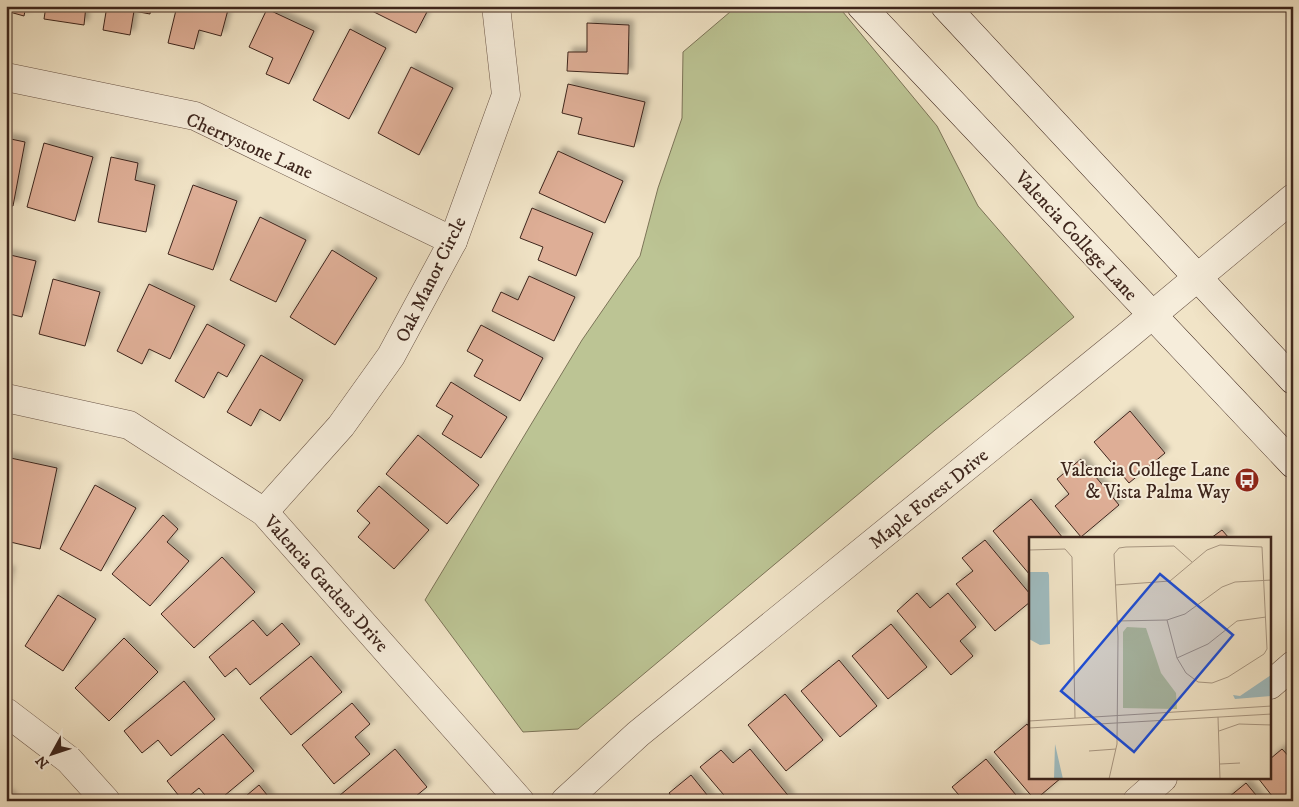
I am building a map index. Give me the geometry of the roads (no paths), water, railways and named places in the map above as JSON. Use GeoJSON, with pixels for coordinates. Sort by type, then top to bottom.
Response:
{"type":"FeatureCollection","features":[{"type":"Feature","properties":{"kind":"street","name":"Oak Manor Circle"},"geometry":{"type":"LineString","coordinates":[[264,512],[341,426],[391,356],[454,241],[506,95],[496,6]]}},
{"type":"Feature","properties":{"kind":"street","name":"Valencia College Lane"},"geometry":{"type":"LineString","coordinates":[[861,6],[1293,464]]}},
{"type":"Feature","properties":{"kind":"street"},"geometry":{"type":"LineString","coordinates":[[945,6],[1293,380]]}},
{"type":"Feature","properties":{"kind":"street","name":"Cherrystone Lane"},"geometry":{"type":"LineString","coordinates":[[6,77],[195,116],[454,241]]}},
{"type":"Feature","properties":{"kind":"street","name":"Maple Forest Drive"},"geometry":{"type":"LineString","coordinates":[[565,801],[638,734],[1293,198]]}},
{"type":"Feature","properties":{"kind":"street","name":"Valencia Gardens Drive"},"geometry":{"type":"LineString","coordinates":[[6,398],[129,425],[264,512],[520,801]]}},
{"type":"Feature","properties":{"kind":"street"},"geometry":{"type":"LineString","coordinates":[[1272,683],[1293,665]]}},
{"type":"Feature","properties":{"kind":"street"},"geometry":{"type":"LineString","coordinates":[[6,712],[69,760],[106,801]]}},
{"type":"Feature","properties":{"kind":"street"},"geometry":{"type":"LineString","coordinates":[[1137,801],[1161,780]]}},
{"type":"Feature","properties":{"kind":"place","name":"Valencia College Lane & Vista Palma Way"},"geometry":{"type":"Point","coordinates":[1247,480]}}]}
